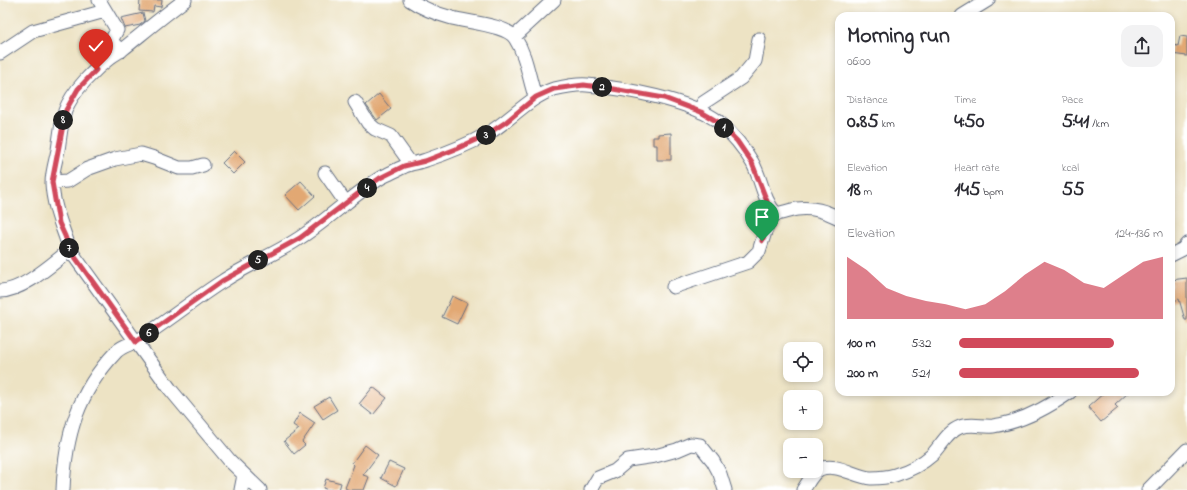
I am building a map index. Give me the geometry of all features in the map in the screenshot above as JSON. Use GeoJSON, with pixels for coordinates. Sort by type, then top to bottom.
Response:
{"type":"FeatureCollection","features":[{"type":"Feature","properties":{"kind":"street"},"geometry":{"type":"LineString","coordinates":[[185,0],[161,17],[121,51],[103,63],[78,89],[66,110],[52,182],[59,223],[70,250],[170,388],[213,441],[260,490]]}},
{"type":"Feature","properties":{"kind":"street"},"geometry":{"type":"LineString","coordinates":[[410,0],[425,9],[452,18],[493,27],[508,32],[514,36],[523,54],[532,89],[536,97]]}},
{"type":"Feature","properties":{"kind":"street"},"geometry":{"type":"LineString","coordinates":[[514,36],[554,0]]}},
{"type":"Feature","properties":{"kind":"street"},"geometry":{"type":"LineString","coordinates":[[968,12],[988,0]]}},
{"type":"Feature","properties":{"kind":"street"},"geometry":{"type":"LineString","coordinates":[[1,52],[33,31],[102,5],[117,30],[111,40],[121,51]]}},
{"type":"Feature","properties":{"kind":"street"},"geometry":{"type":"LineString","coordinates":[[701,112],[703,103],[741,78],[754,61],[759,38]]}},
{"type":"Feature","properties":{"kind":"street"},"geometry":{"type":"LineString","coordinates":[[63,490],[65,459],[77,409],[96,376],[122,346],[136,342],[222,281],[300,238],[380,178],[404,166],[425,161],[486,135],[506,122],[536,97],[554,89],[584,85],[664,98],[701,112],[718,122],[737,141],[752,163],[768,204],[776,214],[796,209],[812,208],[825,211],[835,216]]}},
{"type":"Feature","properties":{"kind":"street"},"geometry":{"type":"LineString","coordinates":[[355,102],[368,123],[376,129],[391,136],[411,164]]}},
{"type":"Feature","properties":{"kind":"street"},"geometry":{"type":"LineString","coordinates":[[52,182],[68,181],[87,169],[115,159],[141,154],[179,168],[192,168],[203,165]]}},
{"type":"Feature","properties":{"kind":"street"},"geometry":{"type":"LineString","coordinates":[[325,173],[346,203]]}},
{"type":"Feature","properties":{"kind":"street"},"geometry":{"type":"LineString","coordinates":[[673,287],[748,262],[759,251],[764,232],[774,211]]}},
{"type":"Feature","properties":{"kind":"street"},"geometry":{"type":"LineString","coordinates":[[1175,253],[1183,249],[1187,244]]}},
{"type":"Feature","properties":{"kind":"street"},"geometry":{"type":"LineString","coordinates":[[0,291],[13,288],[28,281],[70,250]]}},
{"type":"Feature","properties":{"kind":"street"},"geometry":{"type":"LineString","coordinates":[[803,490],[816,473],[821,469],[829,467],[870,478],[894,475],[912,468],[924,461],[948,435],[958,428],[965,426],[991,426],[1008,424],[1025,418],[1064,396]]}},
{"type":"Feature","properties":{"kind":"street"},"geometry":{"type":"LineString","coordinates":[[591,490],[598,478],[615,471],[628,460],[655,456],[677,450],[691,444],[700,445],[707,452],[720,474],[725,490]]}},
{"type":"Feature","properties":{"kind":"street"},"geometry":{"type":"LineString","coordinates":[[1148,490],[1187,450]]}},
{"type":"Feature","properties":{"kind":"street"},"geometry":{"type":"LineString","coordinates":[[241,490],[244,475]]}},
{"type":"Feature","properties":{"kind":"building"},"geometry":{"type":"Polygon","coordinates":[[[140,0],[162,0],[161,7],[154,6],[153,12],[139,11],[140,0]]]}},
{"type":"Feature","properties":{"kind":"building"},"geometry":{"type":"Polygon","coordinates":[[[143,13],[145,21],[140,25],[125,28],[121,18],[143,13]]]}},
{"type":"Feature","properties":{"kind":"building"},"geometry":{"type":"Polygon","coordinates":[[[1180,36],[1187,37],[1187,56],[1175,54],[1175,46],[1178,46],[1180,36]]]}},
{"type":"Feature","properties":{"kind":"building"},"geometry":{"type":"Polygon","coordinates":[[[379,94],[391,109],[377,120],[366,105],[379,94]]]}},
{"type":"Feature","properties":{"kind":"building"},"geometry":{"type":"Polygon","coordinates":[[[671,133],[671,160],[657,160],[657,145],[653,145],[653,137],[658,137],[658,134],[671,133]]]}},
{"type":"Feature","properties":{"kind":"building"},"geometry":{"type":"Polygon","coordinates":[[[234,151],[245,162],[233,174],[222,163],[234,151]]]}},
{"type":"Feature","properties":{"kind":"building"},"geometry":{"type":"Polygon","coordinates":[[[301,181],[315,196],[299,210],[285,195],[301,181]]]}},
{"type":"Feature","properties":{"kind":"building"},"geometry":{"type":"Polygon","coordinates":[[[1187,278],[1187,320],[1185,320],[1179,299],[1175,300],[1175,280],[1187,278]]]}},
{"type":"Feature","properties":{"kind":"building"},"geometry":{"type":"Polygon","coordinates":[[[452,296],[467,303],[457,324],[442,317],[452,296]]]}},
{"type":"Feature","properties":{"kind":"building"},"geometry":{"type":"Polygon","coordinates":[[[373,387],[387,398],[373,415],[359,404],[373,387]]]}},
{"type":"Feature","properties":{"kind":"building"},"geometry":{"type":"Polygon","coordinates":[[[1100,396],[1125,396],[1115,405],[1118,408],[1101,422],[1088,407],[1100,396]]]}},
{"type":"Feature","properties":{"kind":"building"},"geometry":{"type":"Polygon","coordinates":[[[329,397],[337,410],[323,419],[314,406],[329,397]]]}},
{"type":"Feature","properties":{"kind":"building"},"geometry":{"type":"Polygon","coordinates":[[[300,413],[315,423],[302,442],[305,445],[294,454],[284,441],[299,429],[293,425],[300,413]]]}},
{"type":"Feature","properties":{"kind":"building"},"geometry":{"type":"Polygon","coordinates":[[[365,445],[378,455],[363,475],[369,477],[364,490],[349,490],[345,488],[354,465],[352,463],[365,445]]]}},
{"type":"Feature","properties":{"kind":"building"},"geometry":{"type":"Polygon","coordinates":[[[389,462],[404,469],[396,486],[381,478],[389,462]]]}},
{"type":"Feature","properties":{"kind":"building"},"geometry":{"type":"Polygon","coordinates":[[[326,479],[341,483],[339,490],[328,490],[323,488],[326,479]]]}},
{"type":"Feature","properties":{"kind":"route"},"geometry":{"type":"LineString","coordinates":[[96,70],[78,89],[66,110],[52,182],[54,197],[59,223],[70,250],[136,342],[222,281],[300,238],[380,178],[404,166],[425,161],[486,135],[506,122],[536,97],[554,89],[584,85],[664,98],[701,112],[718,122],[737,141],[752,163],[768,204],[774,211],[764,232],[762,241]]}}]}
